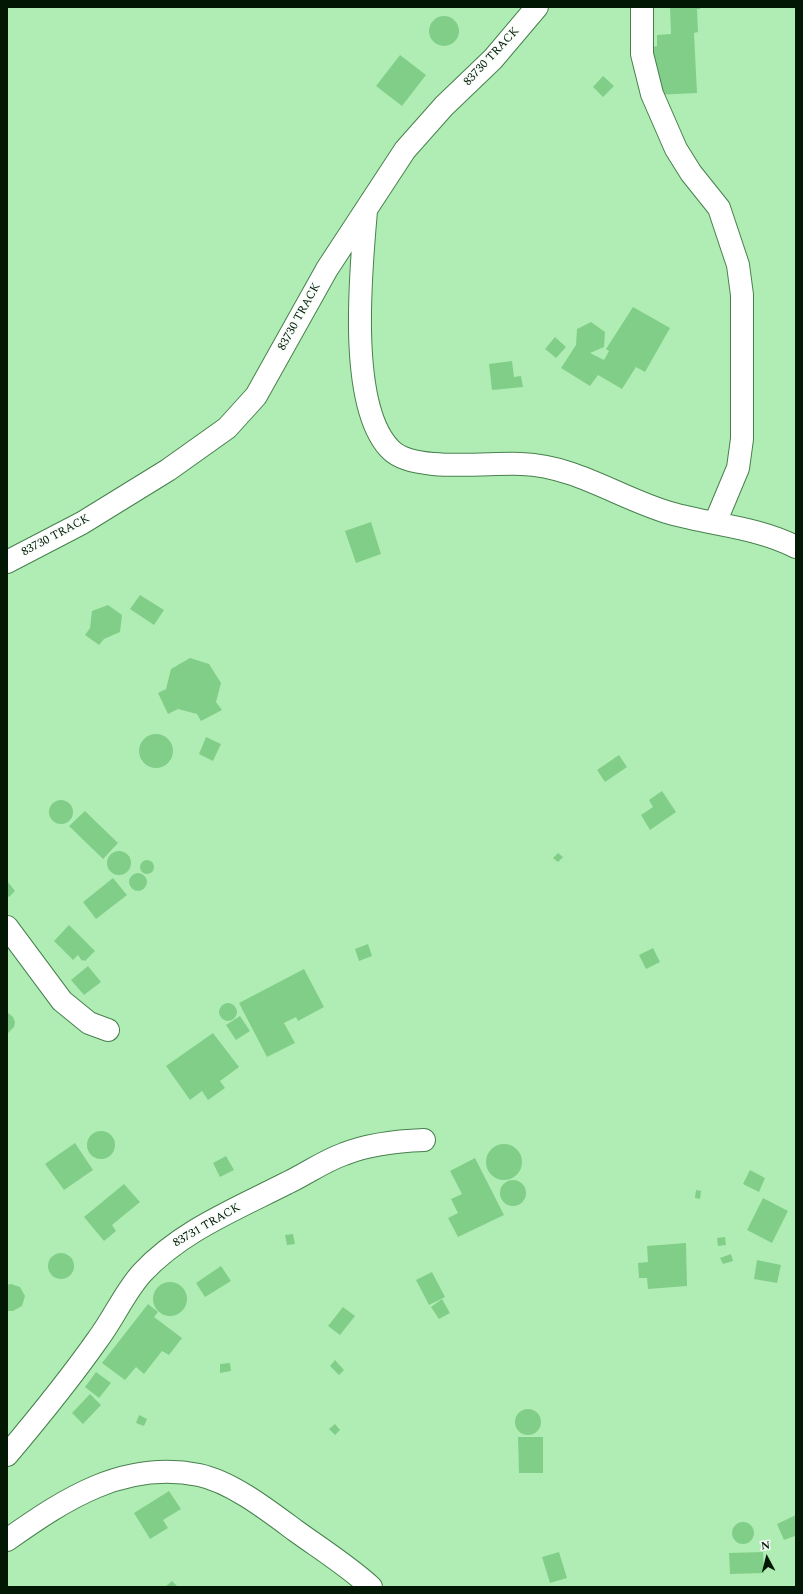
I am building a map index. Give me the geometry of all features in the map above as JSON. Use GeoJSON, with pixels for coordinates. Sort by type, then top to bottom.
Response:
{"type":"FeatureCollection","features":[{"type":"Feature","properties":{"kind":"street","name":"83730 TRACK"},"geometry":{"type":"LineString","coordinates":[[7,562],[82,523],[168,470],[227,428],[256,396],[327,269],[405,150],[444,106],[493,59],[537,7]]}},
{"type":"Feature","properties":{"kind":"street"},"geometry":{"type":"LineString","coordinates":[[642,7],[642,54],[652,94],[676,149],[692,173],[719,208],[738,265],[742,302],[742,439],[738,468],[715,523]]}},
{"type":"Feature","properties":{"kind":"street"},"geometry":{"type":"LineString","coordinates":[[366,208],[359,300],[364,380],[374,420],[383,440],[391,451],[406,459],[430,464],[521,464],[548,466],[581,476],[668,512],[751,530],[783,540],[796,547]]}},
{"type":"Feature","properties":{"kind":"street"},"geometry":{"type":"LineString","coordinates":[[7,927],[62,1001],[89,1023],[108,1030]]}},
{"type":"Feature","properties":{"kind":"street","name":"83731 TRACK"},"geometry":{"type":"LineString","coordinates":[[7,1455],[56,1397],[100,1337],[140,1275],[157,1258],[180,1240],[215,1219],[343,1154],[397,1140],[424,1140]]}},
{"type":"Feature","properties":{"kind":"street"},"geometry":{"type":"LineString","coordinates":[[7,1540],[49,1511],[79,1494],[123,1476],[159,1472],[199,1475],[226,1485],[267,1510],[371,1587]]}},
{"type":"Feature","properties":{"kind":"building"},"geometry":{"type":"Polygon","coordinates":[[[670,7],[700,7],[700,9],[697,9],[698,32],[694,33],[697,93],[655,95],[653,47],[657,46],[657,35],[671,34],[670,7]]]}},
{"type":"Feature","properties":{"kind":"building"},"geometry":{"type":"Polygon","coordinates":[[[444,16],[454,21],[459,31],[454,41],[444,46],[434,41],[429,31],[434,21],[444,16]]]}},
{"type":"Feature","properties":{"kind":"building"},"geometry":{"type":"Polygon","coordinates":[[[400,55],[426,75],[402,106],[376,86],[400,55]]]}},
{"type":"Feature","properties":{"kind":"building"},"geometry":{"type":"Polygon","coordinates":[[[603,76],[614,86],[603,97],[593,87],[603,76]]]}},
{"type":"Feature","properties":{"kind":"building"},"geometry":{"type":"Polygon","coordinates":[[[633,307],[670,328],[645,372],[636,367],[622,389],[598,375],[590,386],[561,368],[576,345],[577,329],[591,322],[605,332],[604,347],[590,353],[604,360],[609,351],[606,349],[633,307]]]}},
{"type":"Feature","properties":{"kind":"building"},"geometry":{"type":"Polygon","coordinates":[[[555,337],[566,347],[556,358],[545,349],[555,337]]]}},
{"type":"Feature","properties":{"kind":"building"},"geometry":{"type":"Polygon","coordinates":[[[512,361],[514,377],[521,376],[523,387],[492,390],[489,364],[512,361]]]}},
{"type":"Feature","properties":{"kind":"building"},"geometry":{"type":"Polygon","coordinates":[[[371,522],[381,554],[356,563],[345,531],[371,522]]]}},
{"type":"Feature","properties":{"kind":"building"},"geometry":{"type":"Polygon","coordinates":[[[140,595],[164,610],[154,625],[130,609],[140,595]]]}},
{"type":"Feature","properties":{"kind":"building"},"geometry":{"type":"Polygon","coordinates":[[[108,605],[122,615],[120,632],[104,639],[99,645],[85,635],[90,628],[92,611],[108,605]]]}},
{"type":"Feature","properties":{"kind":"building"},"geometry":{"type":"Polygon","coordinates":[[[190,658],[209,664],[221,683],[216,702],[222,710],[201,721],[197,714],[178,709],[168,714],[158,693],[166,689],[171,669],[190,658]]]}},
{"type":"Feature","properties":{"kind":"building"},"geometry":{"type":"Polygon","coordinates":[[[156,734],[168,739],[173,751],[168,763],[156,768],[144,763],[139,751],[144,739],[156,734]]]}},
{"type":"Feature","properties":{"kind":"building"},"geometry":{"type":"Polygon","coordinates":[[[206,737],[221,744],[213,761],[199,754],[206,737]]]}},
{"type":"Feature","properties":{"kind":"building"},"geometry":{"type":"Polygon","coordinates":[[[619,755],[627,767],[605,782],[597,770],[619,755]]]}},
{"type":"Feature","properties":{"kind":"building"},"geometry":{"type":"Polygon","coordinates":[[[662,791],[676,812],[650,830],[641,815],[653,807],[649,800],[662,791]]]}},
{"type":"Feature","properties":{"kind":"building"},"geometry":{"type":"Polygon","coordinates":[[[61,800],[66,801],[72,807],[72,817],[66,823],[61,824],[56,823],[50,817],[49,812],[50,807],[56,801],[61,800]]]}},
{"type":"Feature","properties":{"kind":"building"},"geometry":{"type":"Polygon","coordinates":[[[85,811],[118,843],[103,859],[69,826],[85,811]]]}},
{"type":"Feature","properties":{"kind":"building"},"geometry":{"type":"Polygon","coordinates":[[[119,851],[128,854],[131,863],[128,872],[119,875],[110,872],[107,863],[110,854],[119,851]]]}},
{"type":"Feature","properties":{"kind":"building"},"geometry":{"type":"Polygon","coordinates":[[[558,853],[563,857],[558,862],[553,858],[558,853]]]}},
{"type":"Feature","properties":{"kind":"building"},"geometry":{"type":"Polygon","coordinates":[[[144,860],[150,860],[154,864],[154,870],[150,874],[144,874],[140,870],[140,864],[144,860]]]}},
{"type":"Feature","properties":{"kind":"building"},"geometry":{"type":"Polygon","coordinates":[[[138,873],[144,876],[147,882],[144,888],[138,891],[132,888],[129,882],[132,876],[138,873]]]}},
{"type":"Feature","properties":{"kind":"building"},"geometry":{"type":"Polygon","coordinates":[[[113,878],[127,895],[96,919],[83,902],[113,878]]]}},
{"type":"Feature","properties":{"kind":"building"},"geometry":{"type":"Polygon","coordinates":[[[7,881],[15,891],[9,897],[7,895],[7,881]]]}},
{"type":"Feature","properties":{"kind":"building"},"geometry":{"type":"Polygon","coordinates":[[[69,925],[95,951],[85,961],[82,961],[78,955],[73,960],[54,941],[69,925]]]}},
{"type":"Feature","properties":{"kind":"building"},"geometry":{"type":"Polygon","coordinates":[[[368,944],[372,956],[359,961],[355,949],[368,944]]]}},
{"type":"Feature","properties":{"kind":"building"},"geometry":{"type":"Polygon","coordinates":[[[653,948],[660,962],[646,969],[639,955],[653,948]]]}},
{"type":"Feature","properties":{"kind":"building"},"geometry":{"type":"Polygon","coordinates":[[[88,966],[101,982],[84,995],[71,980],[88,966]]]}},
{"type":"Feature","properties":{"kind":"building"},"geometry":{"type":"Polygon","coordinates":[[[304,969],[324,1007],[298,1021],[296,1017],[284,1023],[295,1043],[267,1057],[239,1003],[304,969]]]}},
{"type":"Feature","properties":{"kind":"building"},"geometry":{"type":"Polygon","coordinates":[[[228,1003],[234,1006],[237,1012],[234,1018],[228,1021],[222,1018],[219,1012],[222,1006],[228,1003]]]}},
{"type":"Feature","properties":{"kind":"building"},"geometry":{"type":"Polygon","coordinates":[[[7,1012],[13,1017],[15,1022],[14,1027],[7,1034],[7,1012]]]}},
{"type":"Feature","properties":{"kind":"building"},"geometry":{"type":"Polygon","coordinates":[[[240,1016],[250,1031],[236,1040],[226,1025],[240,1016]]]}},
{"type":"Feature","properties":{"kind":"building"},"geometry":{"type":"Polygon","coordinates":[[[213,1033],[239,1067],[220,1081],[225,1088],[208,1100],[202,1091],[190,1100],[166,1066],[213,1033]]]}},
{"type":"Feature","properties":{"kind":"building"},"geometry":{"type":"Polygon","coordinates":[[[101,1131],[111,1135],[115,1145],[111,1155],[101,1159],[91,1155],[87,1145],[91,1135],[101,1131]]]}},
{"type":"Feature","properties":{"kind":"building"},"geometry":{"type":"Polygon","coordinates":[[[75,1143],[93,1170],[64,1190],[45,1164],[75,1143]]]}},
{"type":"Feature","properties":{"kind":"building"},"geometry":{"type":"Polygon","coordinates":[[[504,1144],[514,1147],[519,1152],[522,1162],[519,1172],[514,1177],[504,1180],[494,1177],[489,1172],[486,1162],[489,1152],[494,1147],[504,1144]]]}},
{"type":"Feature","properties":{"kind":"building"},"geometry":{"type":"Polygon","coordinates":[[[226,1156],[234,1170],[220,1177],[213,1163],[226,1156]]]}},
{"type":"Feature","properties":{"kind":"building"},"geometry":{"type":"Polygon","coordinates":[[[475,1158],[504,1215],[458,1237],[448,1218],[458,1213],[451,1199],[462,1194],[450,1171],[475,1158]]]}},
{"type":"Feature","properties":{"kind":"building"},"geometry":{"type":"Polygon","coordinates":[[[750,1170],[765,1178],[759,1192],[743,1184],[750,1170]]]}},
{"type":"Feature","properties":{"kind":"building"},"geometry":{"type":"Polygon","coordinates":[[[513,1180],[522,1184],[526,1193],[522,1202],[513,1206],[504,1202],[500,1193],[504,1184],[513,1180]]]}},
{"type":"Feature","properties":{"kind":"building"},"geometry":{"type":"Polygon","coordinates":[[[124,1184],[140,1202],[112,1225],[116,1231],[104,1241],[84,1217],[124,1184]]]}},
{"type":"Feature","properties":{"kind":"building"},"geometry":{"type":"Polygon","coordinates":[[[696,1190],[701,1191],[700,1199],[695,1198],[696,1190]]]}},
{"type":"Feature","properties":{"kind":"building"},"geometry":{"type":"Polygon","coordinates":[[[763,1198],[788,1211],[772,1243],[747,1230],[763,1198]]]}},
{"type":"Feature","properties":{"kind":"building"},"geometry":{"type":"Polygon","coordinates":[[[293,1234],[295,1244],[287,1245],[285,1235],[293,1234]]]}},
{"type":"Feature","properties":{"kind":"building"},"geometry":{"type":"Polygon","coordinates":[[[725,1237],[726,1245],[718,1246],[717,1238],[725,1237]]]}},
{"type":"Feature","properties":{"kind":"building"},"geometry":{"type":"Polygon","coordinates":[[[686,1243],[687,1286],[648,1289],[647,1278],[639,1278],[638,1263],[648,1262],[647,1246],[686,1243]]]}},
{"type":"Feature","properties":{"kind":"building"},"geometry":{"type":"Polygon","coordinates":[[[61,1253],[70,1257],[74,1266],[70,1275],[61,1279],[52,1275],[48,1266],[52,1257],[61,1253]]]}},
{"type":"Feature","properties":{"kind":"building"},"geometry":{"type":"Polygon","coordinates":[[[731,1254],[733,1261],[723,1264],[720,1258],[731,1254]]]}},
{"type":"Feature","properties":{"kind":"building"},"geometry":{"type":"Polygon","coordinates":[[[757,1260],[781,1265],[777,1283],[754,1279],[757,1260]]]}},
{"type":"Feature","properties":{"kind":"building"},"geometry":{"type":"Polygon","coordinates":[[[221,1266],[231,1281],[205,1297],[196,1283],[221,1266]]]}},
{"type":"Feature","properties":{"kind":"building"},"geometry":{"type":"Polygon","coordinates":[[[432,1272],[445,1297],[429,1305],[416,1280],[432,1272]]]}},
{"type":"Feature","properties":{"kind":"building"},"geometry":{"type":"Polygon","coordinates":[[[170,1282],[182,1287],[187,1299],[182,1311],[170,1316],[158,1311],[153,1299],[158,1287],[170,1282]]]}},
{"type":"Feature","properties":{"kind":"building"},"geometry":{"type":"Polygon","coordinates":[[[11,1284],[20,1287],[25,1296],[22,1306],[13,1311],[7,1311],[7,1285],[11,1284]]]}},
{"type":"Feature","properties":{"kind":"building"},"geometry":{"type":"Polygon","coordinates":[[[442,1299],[450,1313],[439,1319],[431,1307],[442,1299]]]}},
{"type":"Feature","properties":{"kind":"building"},"geometry":{"type":"Polygon","coordinates":[[[148,1304],[158,1312],[154,1317],[182,1338],[169,1355],[162,1351],[144,1374],[136,1367],[125,1380],[102,1363],[148,1304]]]}},
{"type":"Feature","properties":{"kind":"building"},"geometry":{"type":"Polygon","coordinates":[[[343,1307],[355,1316],[340,1335],[328,1326],[343,1307]]]}},
{"type":"Feature","properties":{"kind":"building"},"geometry":{"type":"Polygon","coordinates":[[[335,1360],[344,1370],[339,1375],[330,1366],[335,1360]]]}},
{"type":"Feature","properties":{"kind":"building"},"geometry":{"type":"Polygon","coordinates":[[[230,1363],[231,1371],[220,1373],[220,1364],[230,1363]]]}},
{"type":"Feature","properties":{"kind":"building"},"geometry":{"type":"Polygon","coordinates":[[[96,1372],[111,1383],[99,1398],[85,1387],[96,1372]]]}},
{"type":"Feature","properties":{"kind":"building"},"geometry":{"type":"Polygon","coordinates":[[[90,1394],[101,1405],[83,1424],[72,1413],[90,1394]]]}},
{"type":"Feature","properties":{"kind":"building"},"geometry":{"type":"Polygon","coordinates":[[[528,1409],[537,1413],[541,1422],[537,1431],[528,1435],[519,1431],[515,1422],[519,1413],[528,1409]]]}},
{"type":"Feature","properties":{"kind":"building"},"geometry":{"type":"Polygon","coordinates":[[[139,1415],[147,1419],[144,1426],[136,1423],[139,1415]]]}},
{"type":"Feature","properties":{"kind":"building"},"geometry":{"type":"Polygon","coordinates":[[[335,1424],[340,1430],[335,1435],[329,1429],[335,1424]]]}},
{"type":"Feature","properties":{"kind":"building"},"geometry":{"type":"Polygon","coordinates":[[[518,1437],[543,1437],[543,1473],[519,1473],[518,1437]]]}},
{"type":"Feature","properties":{"kind":"building"},"geometry":{"type":"Polygon","coordinates":[[[169,1491],[181,1509],[163,1520],[168,1528],[150,1539],[134,1513],[169,1491]]]}},
{"type":"Feature","properties":{"kind":"building"},"geometry":{"type":"Polygon","coordinates":[[[796,1515],[796,1539],[795,1536],[784,1540],[777,1524],[796,1515]]]}},
{"type":"Feature","properties":{"kind":"building"},"geometry":{"type":"Polygon","coordinates":[[[739,1522],[747,1522],[754,1529],[754,1537],[747,1544],[739,1544],[732,1537],[732,1529],[739,1522]]]}},
{"type":"Feature","properties":{"kind":"building"},"geometry":{"type":"Polygon","coordinates":[[[559,1552],[567,1578],[550,1583],[542,1557],[559,1552]]]}},
{"type":"Feature","properties":{"kind":"building"},"geometry":{"type":"Polygon","coordinates":[[[763,1552],[764,1573],[730,1574],[729,1553],[763,1552]]]}},
{"type":"Feature","properties":{"kind":"building"},"geometry":{"type":"Polygon","coordinates":[[[172,1581],[178,1587],[165,1587],[172,1581]]]}}]}
